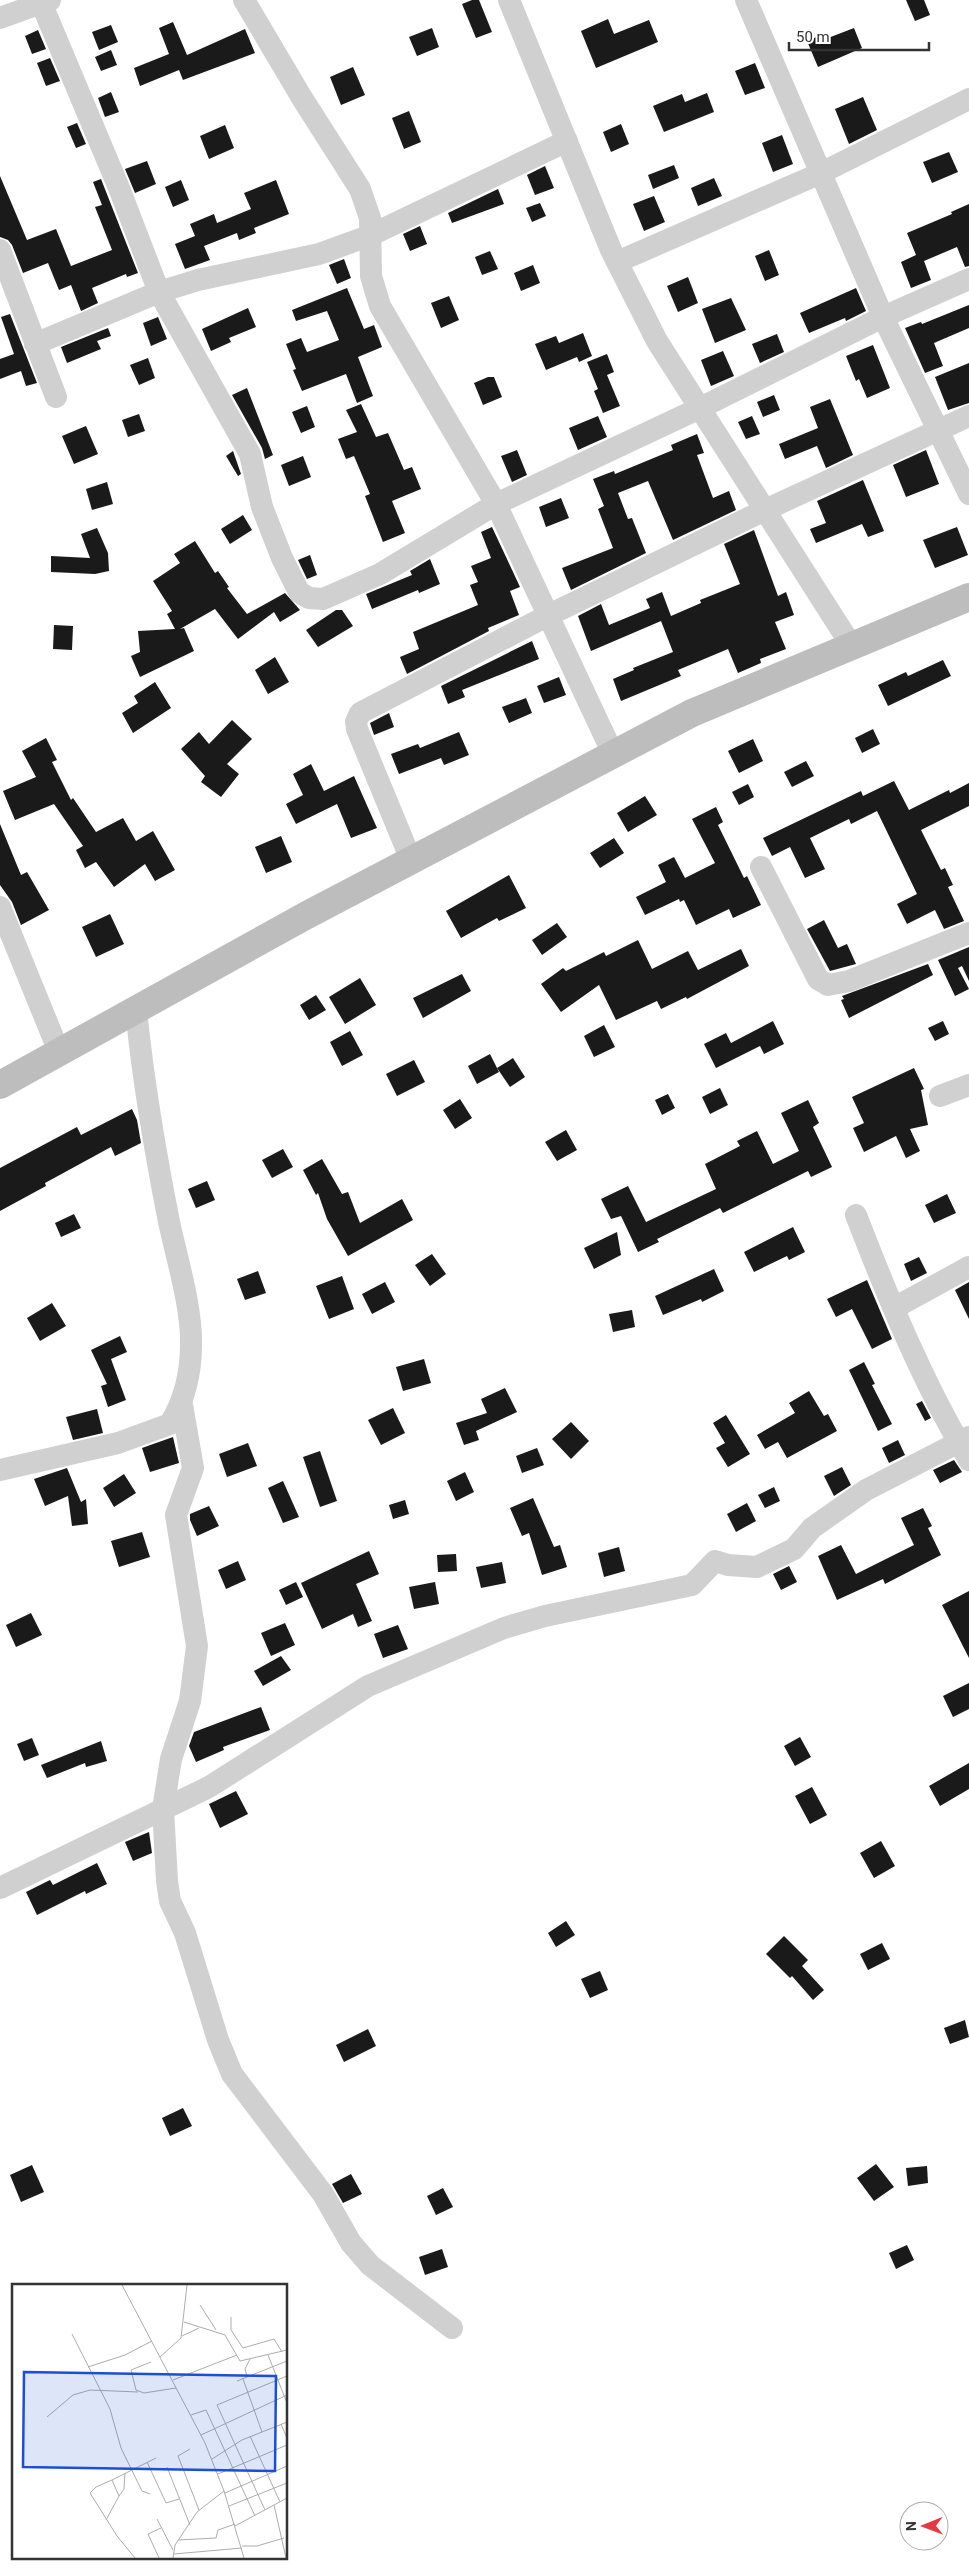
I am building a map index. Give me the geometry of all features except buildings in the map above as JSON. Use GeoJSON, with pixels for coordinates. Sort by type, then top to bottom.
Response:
{"type":"FeatureCollection","features":[{"type":"Feature","properties":{"kind":"main road"},"geometry":{"type":"LineString","coordinates":[[0,1085],[136,1008],[411,860],[692,713],[969,597]]}},
{"type":"Feature","properties":{"kind":"street"},"geometry":{"type":"LineString","coordinates":[[244,0],[302,98],[360,189],[370,218],[371,276],[380,306],[496,504],[613,754]]}},
{"type":"Feature","properties":{"kind":"street"},"geometry":{"type":"LineString","coordinates":[[509,0],[617,262],[657,340],[851,645]]}},
{"type":"Feature","properties":{"kind":"street"},"geometry":{"type":"LineString","coordinates":[[746,0],[883,316],[969,494]]}},
{"type":"Feature","properties":{"kind":"street"},"geometry":{"type":"LineString","coordinates":[[0,18],[44,1],[159,292],[250,454],[262,507],[299,592],[309,598],[322,599],[380,574],[496,504],[700,408],[883,316],[969,279]]}},
{"type":"Feature","properties":{"kind":"street"},"geometry":{"type":"LineString","coordinates":[[617,262],[821,173],[969,99]]}},
{"type":"Feature","properties":{"kind":"street"},"geometry":{"type":"LineString","coordinates":[[36,344],[159,292],[198,280],[319,254],[371,235],[567,141]]}},
{"type":"Feature","properties":{"kind":"street"},"geometry":{"type":"LineString","coordinates":[[0,250],[9,300],[36,344],[56,397]]}},
{"type":"Feature","properties":{"kind":"street"},"geometry":{"type":"LineString","coordinates":[[411,860],[357,729],[356,722],[360,713],[549,615],[765,510],[969,416]]}},
{"type":"Feature","properties":{"kind":"street"},"geometry":{"type":"LineString","coordinates":[[762,867],[818,979],[828,985],[849,981],[969,933]]}},
{"type":"Feature","properties":{"kind":"street"},"geometry":{"type":"LineString","coordinates":[[0,908],[59,1052]]}},
{"type":"Feature","properties":{"kind":"street"},"geometry":{"type":"LineString","coordinates":[[0,1470],[118,1443],[170,1424],[182,1404],[189,1374],[192,1343],[185,1293],[143,1080],[136,1008]]}},
{"type":"Feature","properties":{"kind":"street"},"geometry":{"type":"LineString","coordinates":[[940,1096],[969,1085]]}},
{"type":"Feature","properties":{"kind":"street"},"geometry":{"type":"LineString","coordinates":[[0,1888],[209,1787],[368,1686],[504,1628],[545,1616],[692,1585],[715,1561],[728,1565],[757,1567],[794,1549],[812,1528],[866,1490],[966,1446],[937,1401],[894,1308],[856,1215]]}},
{"type":"Feature","properties":{"kind":"street"},"geometry":{"type":"LineString","coordinates":[[894,1308],[969,1267]]}},
{"type":"Feature","properties":{"kind":"street"},"geometry":{"type":"LineString","coordinates":[[182,1404],[193,1468],[176,1515],[196,1646],[190,1701],[171,1759],[163,1809],[166,1881],[170,1901],[185,1933],[218,2040],[232,2074],[323,2194],[351,2243],[364,2258],[405,2294],[452,2328]]}}]}
